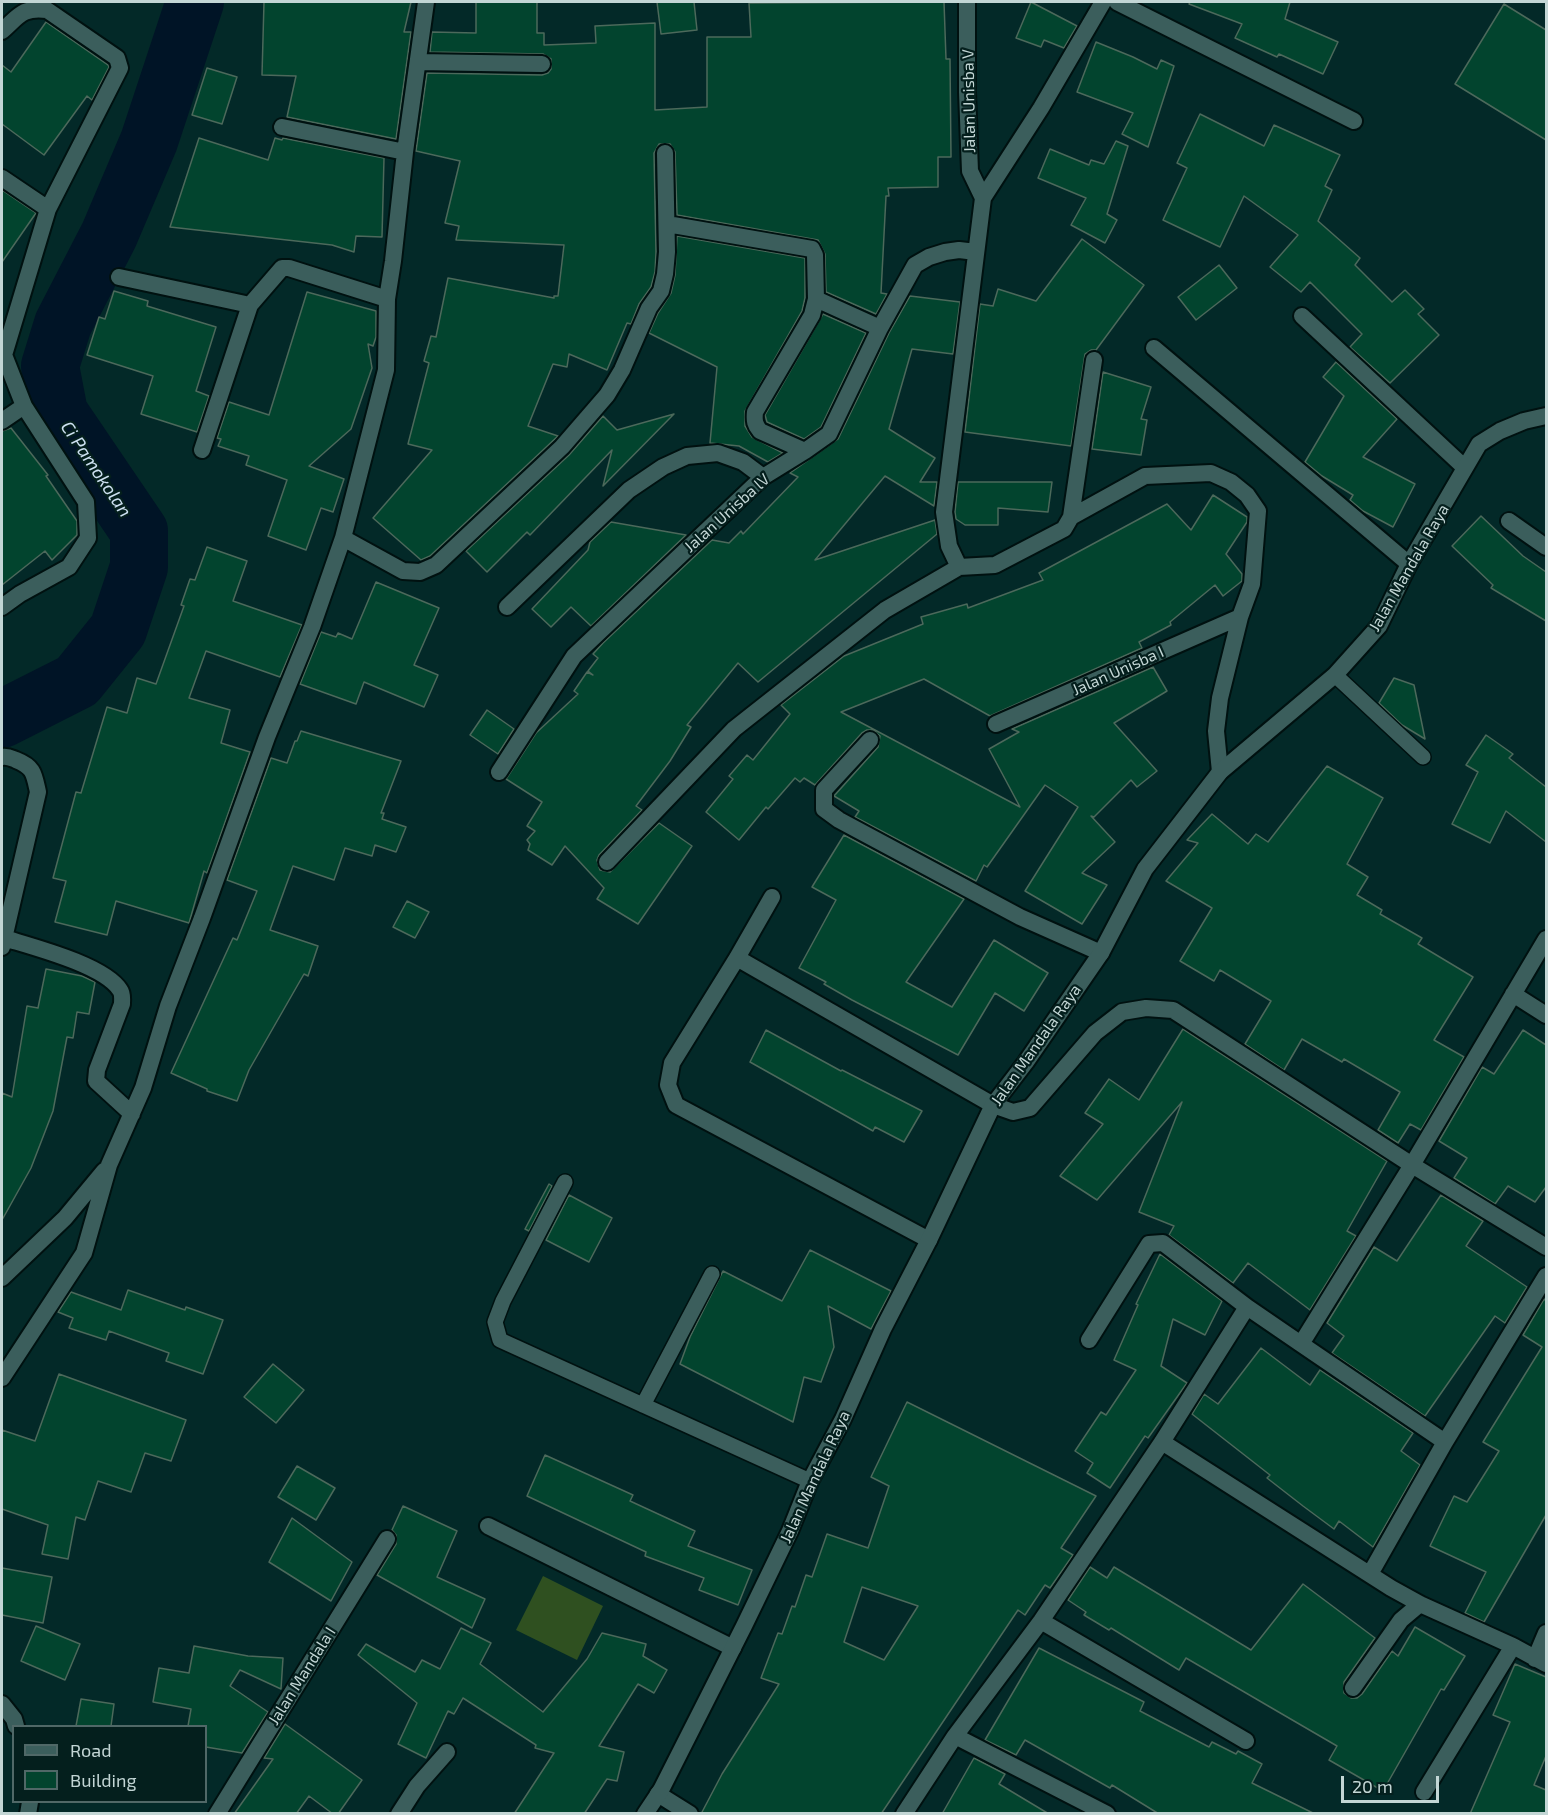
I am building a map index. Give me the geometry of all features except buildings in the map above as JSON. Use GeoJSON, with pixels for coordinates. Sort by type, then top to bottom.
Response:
{"type":"FeatureCollection","features":[{"type":"Feature","properties":{"kind":"street"},"geometry":{"type":"LineString","coordinates":[[2,1378],[84,1253],[108,1166],[143,1088],[168,1005],[206,908],[267,737],[312,627],[343,538],[386,370],[387,299],[426,2]]}},
{"type":"Feature","properties":{"kind":"street","name":"Jalan Unisba V"},"geometry":{"type":"LineString","coordinates":[[967,2],[970,171],[983,198]]}},
{"type":"Feature","properties":{"kind":"street"},"geometry":{"type":"LineString","coordinates":[[959,567],[948,546],[944,512],[983,198],[1041,108],[1103,2]]}},
{"type":"Feature","properties":{"kind":"street"},"geometry":{"type":"LineString","coordinates":[[1117,2],[1354,121]]}},
{"type":"Feature","properties":{"kind":"street"},"geometry":{"type":"LineString","coordinates":[[2,31],[25,10],[47,10],[117,58],[120,68],[48,209],[3,355],[24,406],[86,501],[88,538],[69,567],[20,594],[2,607]]}},
{"type":"Feature","properties":{"kind":"street"},"geometry":{"type":"LineString","coordinates":[[418,62],[542,64]]}},
{"type":"Feature","properties":{"kind":"street"},"geometry":{"type":"LineString","coordinates":[[282,127],[405,152]]}},
{"type":"Feature","properties":{"kind":"street"},"geometry":{"type":"LineString","coordinates":[[343,538],[403,571],[420,572],[436,565],[557,453],[607,395],[622,370],[649,308],[661,291],[667,252],[665,153]]}},
{"type":"Feature","properties":{"kind":"street"},"geometry":{"type":"LineString","coordinates":[[2,178],[48,209]]}},
{"type":"Feature","properties":{"kind":"street"},"geometry":{"type":"LineString","coordinates":[[667,224],[812,249],[815,255],[816,299],[812,315],[754,419],[760,431],[805,451]]}},
{"type":"Feature","properties":{"kind":"street","name":"Jalan Unisba lV"},"geometry":{"type":"LineString","coordinates":[[499,772],[574,656],[763,477],[829,434],[880,328],[915,265],[929,257],[959,249],[976,252]]}},
{"type":"Feature","properties":{"kind":"street"},"geometry":{"type":"LineString","coordinates":[[202,450],[250,305],[282,268],[289,268],[387,299]]}},
{"type":"Feature","properties":{"kind":"street"},"geometry":{"type":"LineString","coordinates":[[119,277],[250,305]]}},
{"type":"Feature","properties":{"kind":"street"},"geometry":{"type":"LineString","coordinates":[[816,299],[880,328]]}},
{"type":"Feature","properties":{"kind":"street"},"geometry":{"type":"LineString","coordinates":[[1302,316],[1464,467]]}},
{"type":"Feature","properties":{"kind":"street"},"geometry":{"type":"LineString","coordinates":[[1154,348],[1409,564]]}},
{"type":"Feature","properties":{"kind":"street"},"geometry":{"type":"LineString","coordinates":[[607,862],[734,729],[885,610],[959,567],[994,565],[1064,529],[1071,517],[1095,360]]}},
{"type":"Feature","properties":{"kind":"street"},"geometry":{"type":"LineString","coordinates":[[2,421],[24,406]]}},
{"type":"Feature","properties":{"kind":"street","name":"Jalan Mandala Raya"},"geometry":{"type":"LineString","coordinates":[[645,1814],[658,1794],[733,1648],[790,1531],[810,1481],[843,1419],[883,1329],[929,1240],[993,1104],[1026,1062],[1101,952],[1145,868],[1220,772],[1335,675],[1379,626],[1409,564],[1479,444],[1500,431],[1524,421],[1546,416]]}},
{"type":"Feature","properties":{"kind":"street"},"geometry":{"type":"LineString","coordinates":[[507,608],[629,490],[663,467],[687,456],[718,453],[743,462],[763,477]]}},
{"type":"Feature","properties":{"kind":"street"},"geometry":{"type":"LineString","coordinates":[[1071,517],[1145,476],[1211,473],[1231,482],[1247,495],[1258,511],[1252,584],[1240,617],[1220,698],[1216,731],[1220,772]]}},
{"type":"Feature","properties":{"kind":"street"},"geometry":{"type":"LineString","coordinates":[[1509,521],[1546,547]]}},
{"type":"Feature","properties":{"kind":"street","name":"Jalan Unisba I"},"geometry":{"type":"LineString","coordinates":[[996,724],[1240,617]]}},
{"type":"Feature","properties":{"kind":"street"},"geometry":{"type":"LineString","coordinates":[[870,740],[824,790],[824,809],[839,820],[1020,917],[1101,952]]}},
{"type":"Feature","properties":{"kind":"street"},"geometry":{"type":"LineString","coordinates":[[2,757],[6,756],[28,765],[38,792],[3,942],[80,963],[114,983],[122,993],[122,1004],[97,1070],[96,1082],[132,1114]]}},
{"type":"Feature","properties":{"kind":"street"},"geometry":{"type":"LineString","coordinates":[[772,897],[672,1063],[668,1085],[676,1104],[929,1240]]}},
{"type":"Feature","properties":{"kind":"street"},"geometry":{"type":"LineString","coordinates":[[1301,1344],[1412,1165],[1546,939]]}},
{"type":"Feature","properties":{"kind":"street"},"geometry":{"type":"LineString","coordinates":[[737,958],[993,1104],[1013,1112],[1030,1108],[1095,1033],[1122,1012],[1146,1008],[1173,1010],[1412,1165],[1546,1247]]}},
{"type":"Feature","properties":{"kind":"street"},"geometry":{"type":"LineString","coordinates":[[1513,994],[1546,1015]]}},
{"type":"Feature","properties":{"kind":"street"},"geometry":{"type":"LineString","coordinates":[[2,1278],[65,1218],[108,1166]]}},
{"type":"Feature","properties":{"kind":"street"},"geometry":{"type":"LineString","coordinates":[[1089,1340],[1149,1244],[1163,1243],[1247,1307],[1445,1442]]}},
{"type":"Feature","properties":{"kind":"street"},"geometry":{"type":"LineString","coordinates":[[1370,1574],[1445,1442],[1546,1276]]}},
{"type":"Feature","properties":{"kind":"street"},"geometry":{"type":"LineString","coordinates":[[904,1814],[955,1736],[1041,1621],[1162,1442],[1247,1307]]}},
{"type":"Feature","properties":{"kind":"street"},"geometry":{"type":"LineString","coordinates":[[1162,1442],[1420,1604],[1513,1646],[1541,1662],[1546,1633]]}},
{"type":"Feature","properties":{"kind":"street"},"geometry":{"type":"LineString","coordinates":[[488,1526],[733,1648]]}},
{"type":"Feature","properties":{"kind":"street","name":"Jalan Mandala I"},"geometry":{"type":"LineString","coordinates":[[216,1814],[387,1539]]}},
{"type":"Feature","properties":{"kind":"street"},"geometry":{"type":"LineString","coordinates":[[1353,1688],[1401,1620],[1420,1604]]}},
{"type":"Feature","properties":{"kind":"street"},"geometry":{"type":"LineString","coordinates":[[1041,1621],[1246,1741]]}},
{"type":"Feature","properties":{"kind":"street"},"geometry":{"type":"LineString","coordinates":[[1424,1792],[1513,1646]]}},
{"type":"Feature","properties":{"kind":"street"},"geometry":{"type":"LineString","coordinates":[[2,1704],[14,1719],[16,1725]]}},
{"type":"Feature","properties":{"kind":"street"},"geometry":{"type":"LineString","coordinates":[[955,1736],[1107,1814]]}},
{"type":"Feature","properties":{"kind":"street"},"geometry":{"type":"LineString","coordinates":[[399,1814],[417,1786],[447,1752]]}},
{"type":"Feature","properties":{"kind":"street"},"geometry":{"type":"LineString","coordinates":[[658,1794],[690,1814]]}},
{"type":"Feature","properties":{"kind":"lane"},"geometry":{"type":"LineString","coordinates":[[1335,675],[1423,757]]}},
{"type":"Feature","properties":{"kind":"lane"},"geometry":{"type":"LineString","coordinates":[[565,1182],[503,1301],[495,1322],[500,1340],[810,1481]]}},
{"type":"Feature","properties":{"kind":"lane"},"geometry":{"type":"LineString","coordinates":[[643,1405],[712,1274]]}},
{"type":"Feature","properties":{"kind":"green space"},"geometry":{"type":"Polygon","coordinates":[[[543,1576],[603,1606],[577,1660],[516,1630],[543,1576]]]}},
{"type":"Feature","properties":{"kind":"waterway","name":"Ci Pamokolan"},"geometry":{"type":"LineString","coordinates":[[2,719],[77,681],[118,630],[139,567],[139,531],[59,413],[50,366],[63,324],[109,235],[149,141],[195,2]]}}]}
